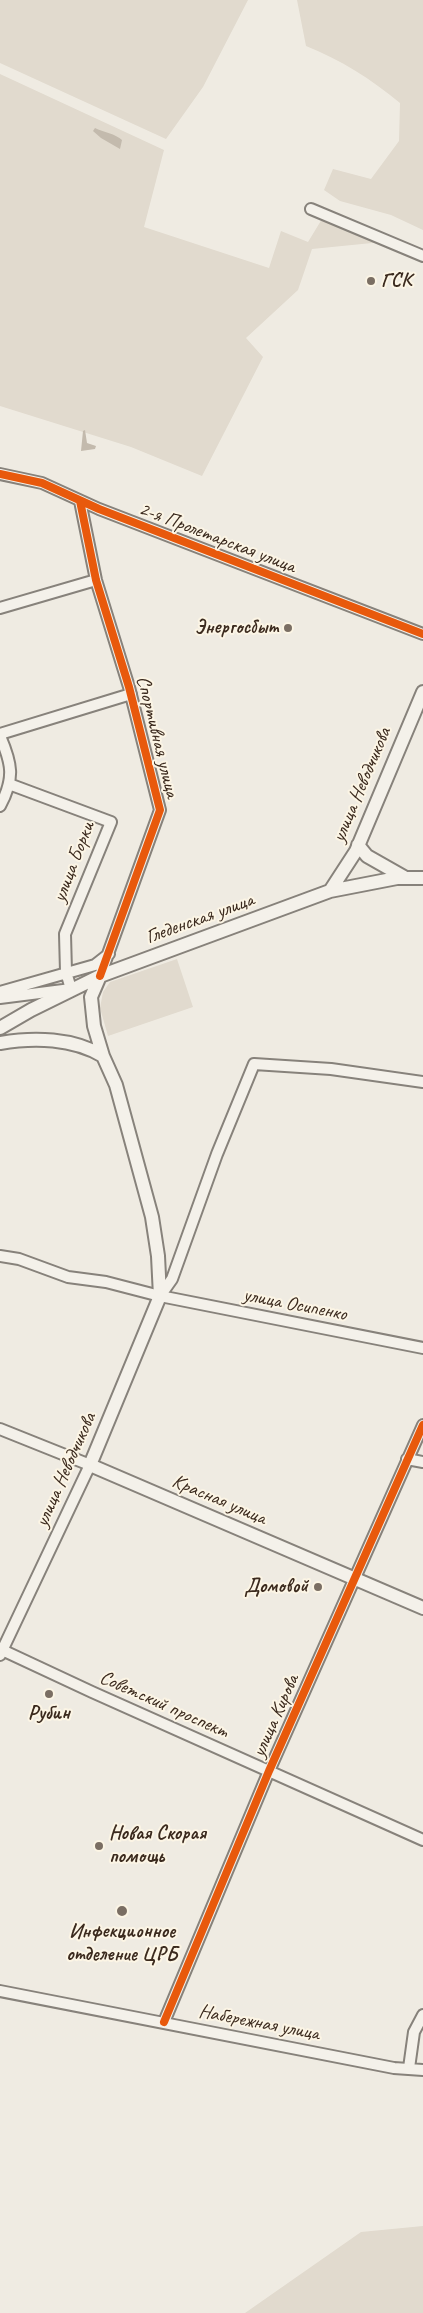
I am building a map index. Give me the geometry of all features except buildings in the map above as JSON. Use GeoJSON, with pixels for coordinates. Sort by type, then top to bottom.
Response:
{"type":"FeatureCollection","features":[{"type":"Feature","properties":{"kind":"main road","name":"улица Неводчикова"},"geometry":{"type":"LineString","coordinates":[[330,890],[358,845],[423,692]]}},
{"type":"Feature","properties":{"kind":"main road"},"geometry":{"type":"LineString","coordinates":[[358,845],[367,856],[404,877]]}},
{"type":"Feature","properties":{"kind":"main road","name":"Гледенская улица"},"geometry":{"type":"LineString","coordinates":[[0,1028],[71,989],[100,976],[330,890],[404,877],[423,878]]}},
{"type":"Feature","properties":{"kind":"main road","name":"улица Неводчикова"},"geometry":{"type":"LineString","coordinates":[[90,1465],[160,1296],[158,1256],[152,1217],[123,1107],[103,1056],[91,1009],[94,986],[100,976]]}},
{"type":"Feature","properties":{"kind":"main road"},"geometry":{"type":"LineString","coordinates":[[0,1043],[33,1040],[60,1041],[79,1045],[103,1056]]}},
{"type":"Feature","properties":{"kind":"main road","name":"Красная улица"},"geometry":{"type":"LineString","coordinates":[[90,1465],[423,1608]]}},
{"type":"Feature","properties":{"kind":"street"},"geometry":{"type":"LineString","coordinates":[[311,209],[423,256]]}},
{"type":"Feature","properties":{"kind":"street","name":"2-я Пролетарская улица"},"geometry":{"type":"LineString","coordinates":[[0,474],[42,483],[80,501],[423,634]]}},
{"type":"Feature","properties":{"kind":"street","name":"Спортивная улица"},"geometry":{"type":"LineString","coordinates":[[80,501],[96,580],[131,694],[160,810],[100,976]]}},
{"type":"Feature","properties":{"kind":"street"},"geometry":{"type":"LineString","coordinates":[[0,608],[96,580]]}},
{"type":"Feature","properties":{"kind":"street"},"geometry":{"type":"LineString","coordinates":[[0,806],[10,784],[10,759],[0,735],[131,694]]}},
{"type":"Feature","properties":{"kind":"street","name":"улица Борки"},"geometry":{"type":"LineString","coordinates":[[10,784],[111,822],[65,934],[66,972],[71,989]]}},
{"type":"Feature","properties":{"kind":"street"},"geometry":{"type":"LineString","coordinates":[[0,992],[94,965],[108,954]]}},
{"type":"Feature","properties":{"kind":"street"},"geometry":{"type":"LineString","coordinates":[[0,998],[71,989]]}},
{"type":"Feature","properties":{"kind":"street","name":"улица Неводчикова"},"geometry":{"type":"LineString","coordinates":[[160,1296],[172,1279],[217,1154],[254,1064],[331,1069],[423,1082]]}},
{"type":"Feature","properties":{"kind":"street","name":"улица Осипенко"},"geometry":{"type":"LineString","coordinates":[[0,1256],[19,1259],[68,1277],[106,1282],[160,1296],[423,1348]]}},
{"type":"Feature","properties":{"kind":"street","name":"улица Кирова"},"geometry":{"type":"LineString","coordinates":[[164,2022],[269,1771],[423,1425]]}},
{"type":"Feature","properties":{"kind":"street","name":"Красная улица"},"geometry":{"type":"LineString","coordinates":[[0,1429],[90,1465]]}},
{"type":"Feature","properties":{"kind":"street"},"geometry":{"type":"LineString","coordinates":[[407,1459],[423,1462]]}},
{"type":"Feature","properties":{"kind":"street","name":"улица Неводчикова"},"geometry":{"type":"LineString","coordinates":[[1,1652],[40,1575],[90,1465]]}},
{"type":"Feature","properties":{"kind":"street","name":"Советский проспект"},"geometry":{"type":"LineString","coordinates":[[1,1652],[423,1840]]}},
{"type":"Feature","properties":{"kind":"street","name":"Набережная улица"},"geometry":{"type":"LineString","coordinates":[[0,1991],[394,2068],[423,2070]]}},
{"type":"Feature","properties":{"kind":"street"},"geometry":{"type":"LineString","coordinates":[[408,2068],[414,2032],[423,2015]]}},
{"type":"Feature","properties":{"kind":"shaded area"},"geometry":{"type":"Polygon","coordinates":[[[0,0],[248,0],[203,87],[166,139],[0,63],[0,0]]]}},
{"type":"Feature","properties":{"kind":"shaded area"},"geometry":{"type":"Polygon","coordinates":[[[297,0],[423,0],[423,230],[391,215],[340,201],[324,190],[333,169],[371,179],[399,141],[400,103],[355,71],[331,57],[306,46],[297,0]]]}},
{"type":"Feature","properties":{"kind":"shaded area"},"geometry":{"type":"Polygon","coordinates":[[[0,74],[164,150],[144,227],[269,268],[281,231],[308,242],[322,219],[382,242],[312,249],[298,290],[246,338],[263,357],[202,476],[131,447],[0,406],[0,74]]]}},
{"type":"Feature","properties":{"kind":"shaded area"},"geometry":{"type":"Polygon","coordinates":[[[95,128],[122,140],[120,149],[101,138],[93,131],[95,128]]]}},
{"type":"Feature","properties":{"kind":"shaded area"},"geometry":{"type":"Polygon","coordinates":[[[85,430],[87,443],[96,446],[95,449],[81,451],[83,431],[85,430]]]}},
{"type":"Feature","properties":{"kind":"shaded area"},"geometry":{"type":"Polygon","coordinates":[[[177,959],[193,1007],[108,1036],[100,1008],[103,992],[110,982],[177,959]]]}},
{"type":"Feature","properties":{"kind":"shaded area"},"geometry":{"type":"Polygon","coordinates":[[[423,2226],[423,2313],[245,2313],[361,2232],[423,2226]]]}},
{"type":"Feature","properties":{"kind":"cycle path"},"geometry":{"type":"LineString","coordinates":[[0,474],[42,483],[99,509],[423,634]]}},
{"type":"Feature","properties":{"kind":"cycle path"},"geometry":{"type":"LineString","coordinates":[[80,501],[96,580],[129,687],[160,810],[100,976]]}},
{"type":"Feature","properties":{"kind":"cycle path"},"geometry":{"type":"LineString","coordinates":[[164,2022],[269,1771],[423,1425]]}},
{"type":"Feature","properties":{"kind":"place","name":"ГСК"},"geometry":{"type":"Point","coordinates":[371,281]}},
{"type":"Feature","properties":{"kind":"place","name":"Энергосбыт"},"geometry":{"type":"Point","coordinates":[288,628]}},
{"type":"Feature","properties":{"kind":"place","name":"Домовой"},"geometry":{"type":"Point","coordinates":[318,1587]}},
{"type":"Feature","properties":{"kind":"place","name":"Рубин"},"geometry":{"type":"Point","coordinates":[49,1694]}},
{"type":"Feature","properties":{"kind":"place","name":"Новая Скорая помощь"},"geometry":{"type":"Point","coordinates":[99,1846]}},
{"type":"Feature","properties":{"kind":"place","name":"Инфекционное отделение ЦРБ"},"geometry":{"type":"Point","coordinates":[122,1911]}}]}
